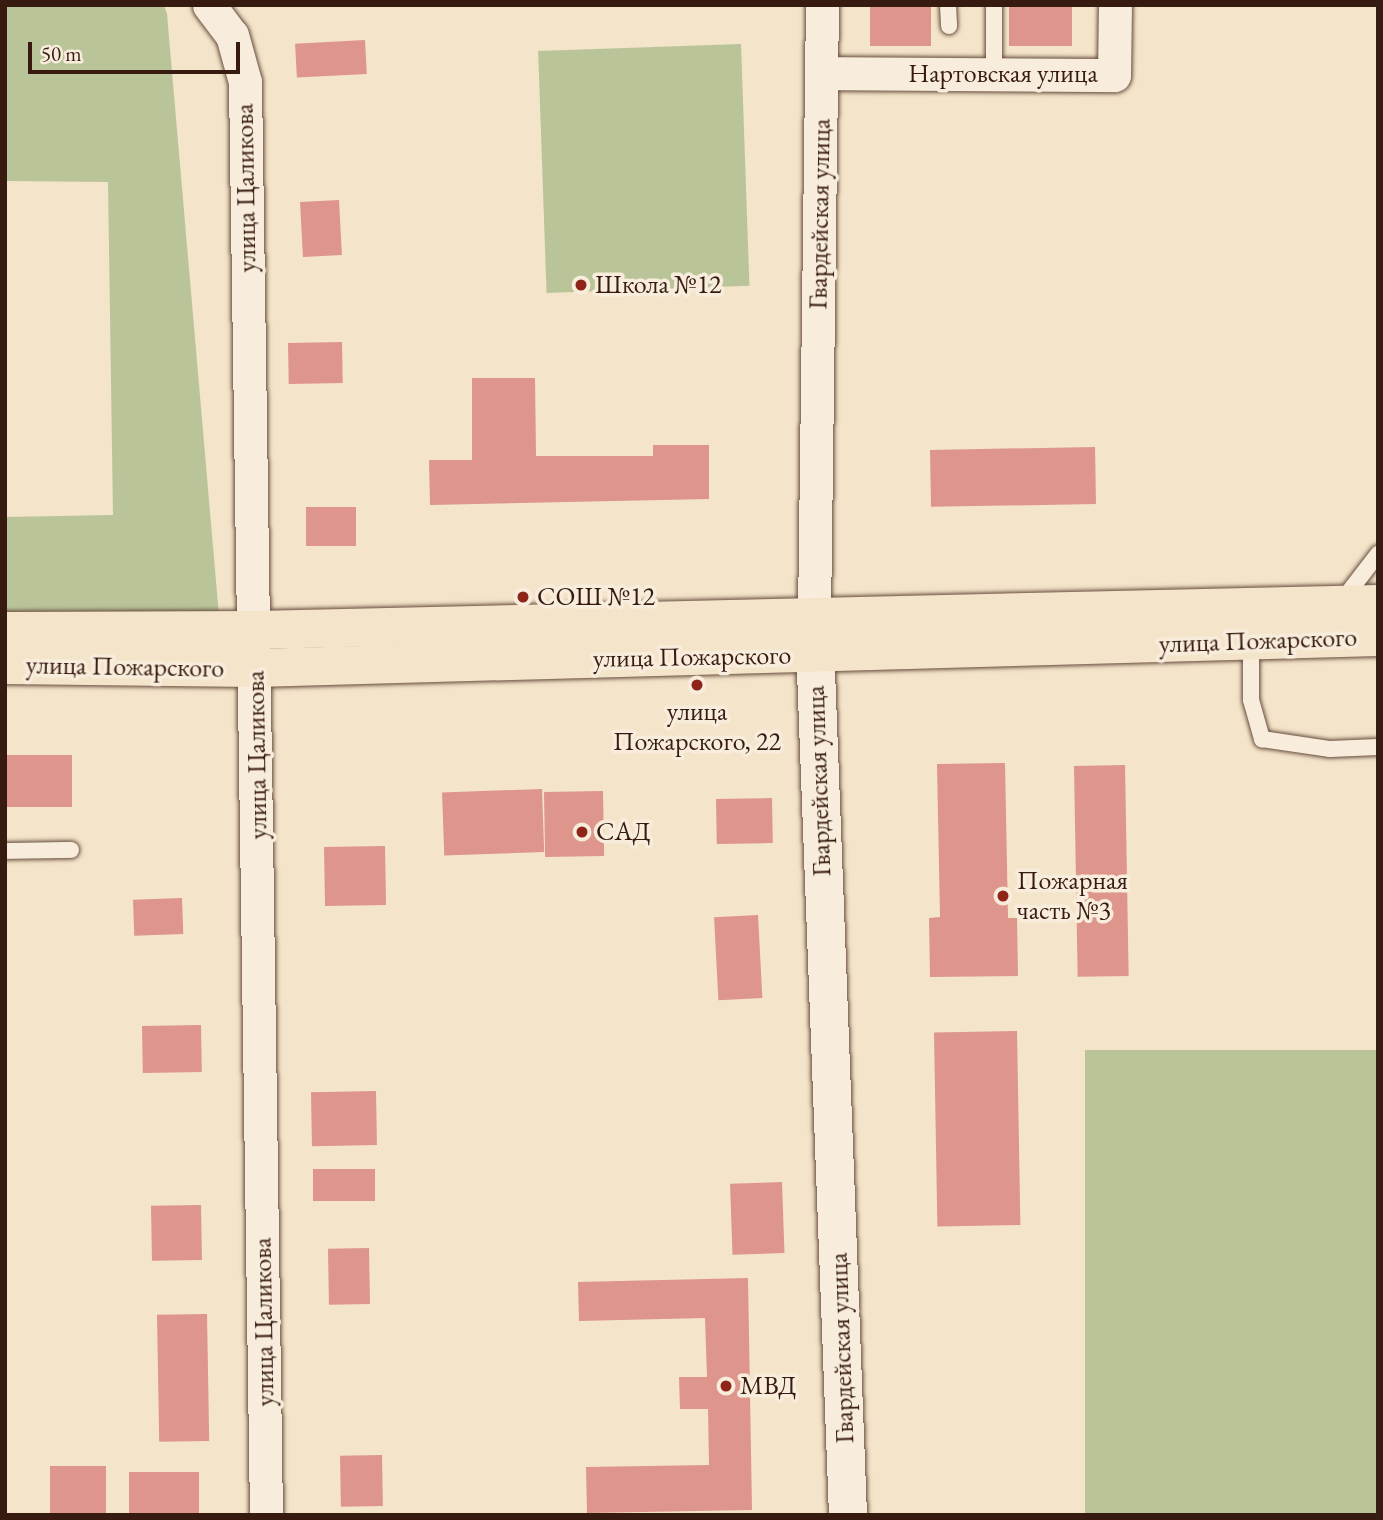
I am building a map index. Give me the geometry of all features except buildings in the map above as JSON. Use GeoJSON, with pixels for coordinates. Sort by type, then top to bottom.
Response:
{"type":"FeatureCollection","features":[{"type":"Feature","properties":{"kind":"main road","name":"улица Пожарского"},"geometry":{"type":"LineString","coordinates":[[5,665],[255,668],[1251,641],[1335,622],[1378,604]]}},
{"type":"Feature","properties":{"kind":"main road","name":"улица Пожарского"},"geometry":{"type":"LineString","coordinates":[[5,631],[256,630],[814,615],[1335,622],[1378,637]]}},
{"type":"Feature","properties":{"kind":"street","name":"улица Цаликова"},"geometry":{"type":"LineString","coordinates":[[209,5],[232,35],[245,82],[256,630],[266,1515]]}},
{"type":"Feature","properties":{"kind":"street","name":"Гвардейская улица"},"geometry":{"type":"LineString","coordinates":[[822,5],[814,653],[848,1515]]}},
{"type":"Feature","properties":{"kind":"street","name":"Нартовская улица"},"geometry":{"type":"LineString","coordinates":[[822,73],[1114,75],[1115,5]]}},
{"type":"Feature","properties":{"kind":"lane"},"geometry":{"type":"LineString","coordinates":[[948,5],[949,26]]}},
{"type":"Feature","properties":{"kind":"lane"},"geometry":{"type":"LineString","coordinates":[[994,5],[994,74]]}},
{"type":"Feature","properties":{"kind":"lane"},"geometry":{"type":"LineString","coordinates":[[1335,622],[1378,554]]}},
{"type":"Feature","properties":{"kind":"lane"},"geometry":{"type":"LineString","coordinates":[[1251,641],[1251,700],[1262,739],[1330,749],[1378,747]]}},
{"type":"Feature","properties":{"kind":"lane"},"geometry":{"type":"LineString","coordinates":[[5,850],[71,850]]}},
{"type":"Feature","properties":{"kind":"green space"},"geometry":{"type":"Polygon","coordinates":[[[5,5],[164,5],[167,14],[219,616],[5,617],[5,517],[113,515],[108,182],[5,181],[5,5]]]}},
{"type":"Feature","properties":{"kind":"green space"},"geometry":{"type":"Polygon","coordinates":[[[741,44],[749,286],[547,293],[538,51],[741,44]]]}},
{"type":"Feature","properties":{"kind":"green space"},"geometry":{"type":"Polygon","coordinates":[[[1085,1050],[1378,1050],[1378,1515],[1085,1515],[1085,1050]]]}},
{"type":"Feature","properties":{"kind":"place","name":"Школа №12"},"geometry":{"type":"Point","coordinates":[581,285]}},
{"type":"Feature","properties":{"kind":"place","name":"СОШ №12"},"geometry":{"type":"Point","coordinates":[523,597]}},
{"type":"Feature","properties":{"kind":"place","name":"улица Пожарского, 22"},"geometry":{"type":"Point","coordinates":[697,685]}},
{"type":"Feature","properties":{"kind":"place","name":"САД"},"geometry":{"type":"Point","coordinates":[582,832]}},
{"type":"Feature","properties":{"kind":"place","name":"Пожарная часть №3"},"geometry":{"type":"Point","coordinates":[1003,896]}},
{"type":"Feature","properties":{"kind":"place","name":"МВД"},"geometry":{"type":"Point","coordinates":[726,1386]}}]}
